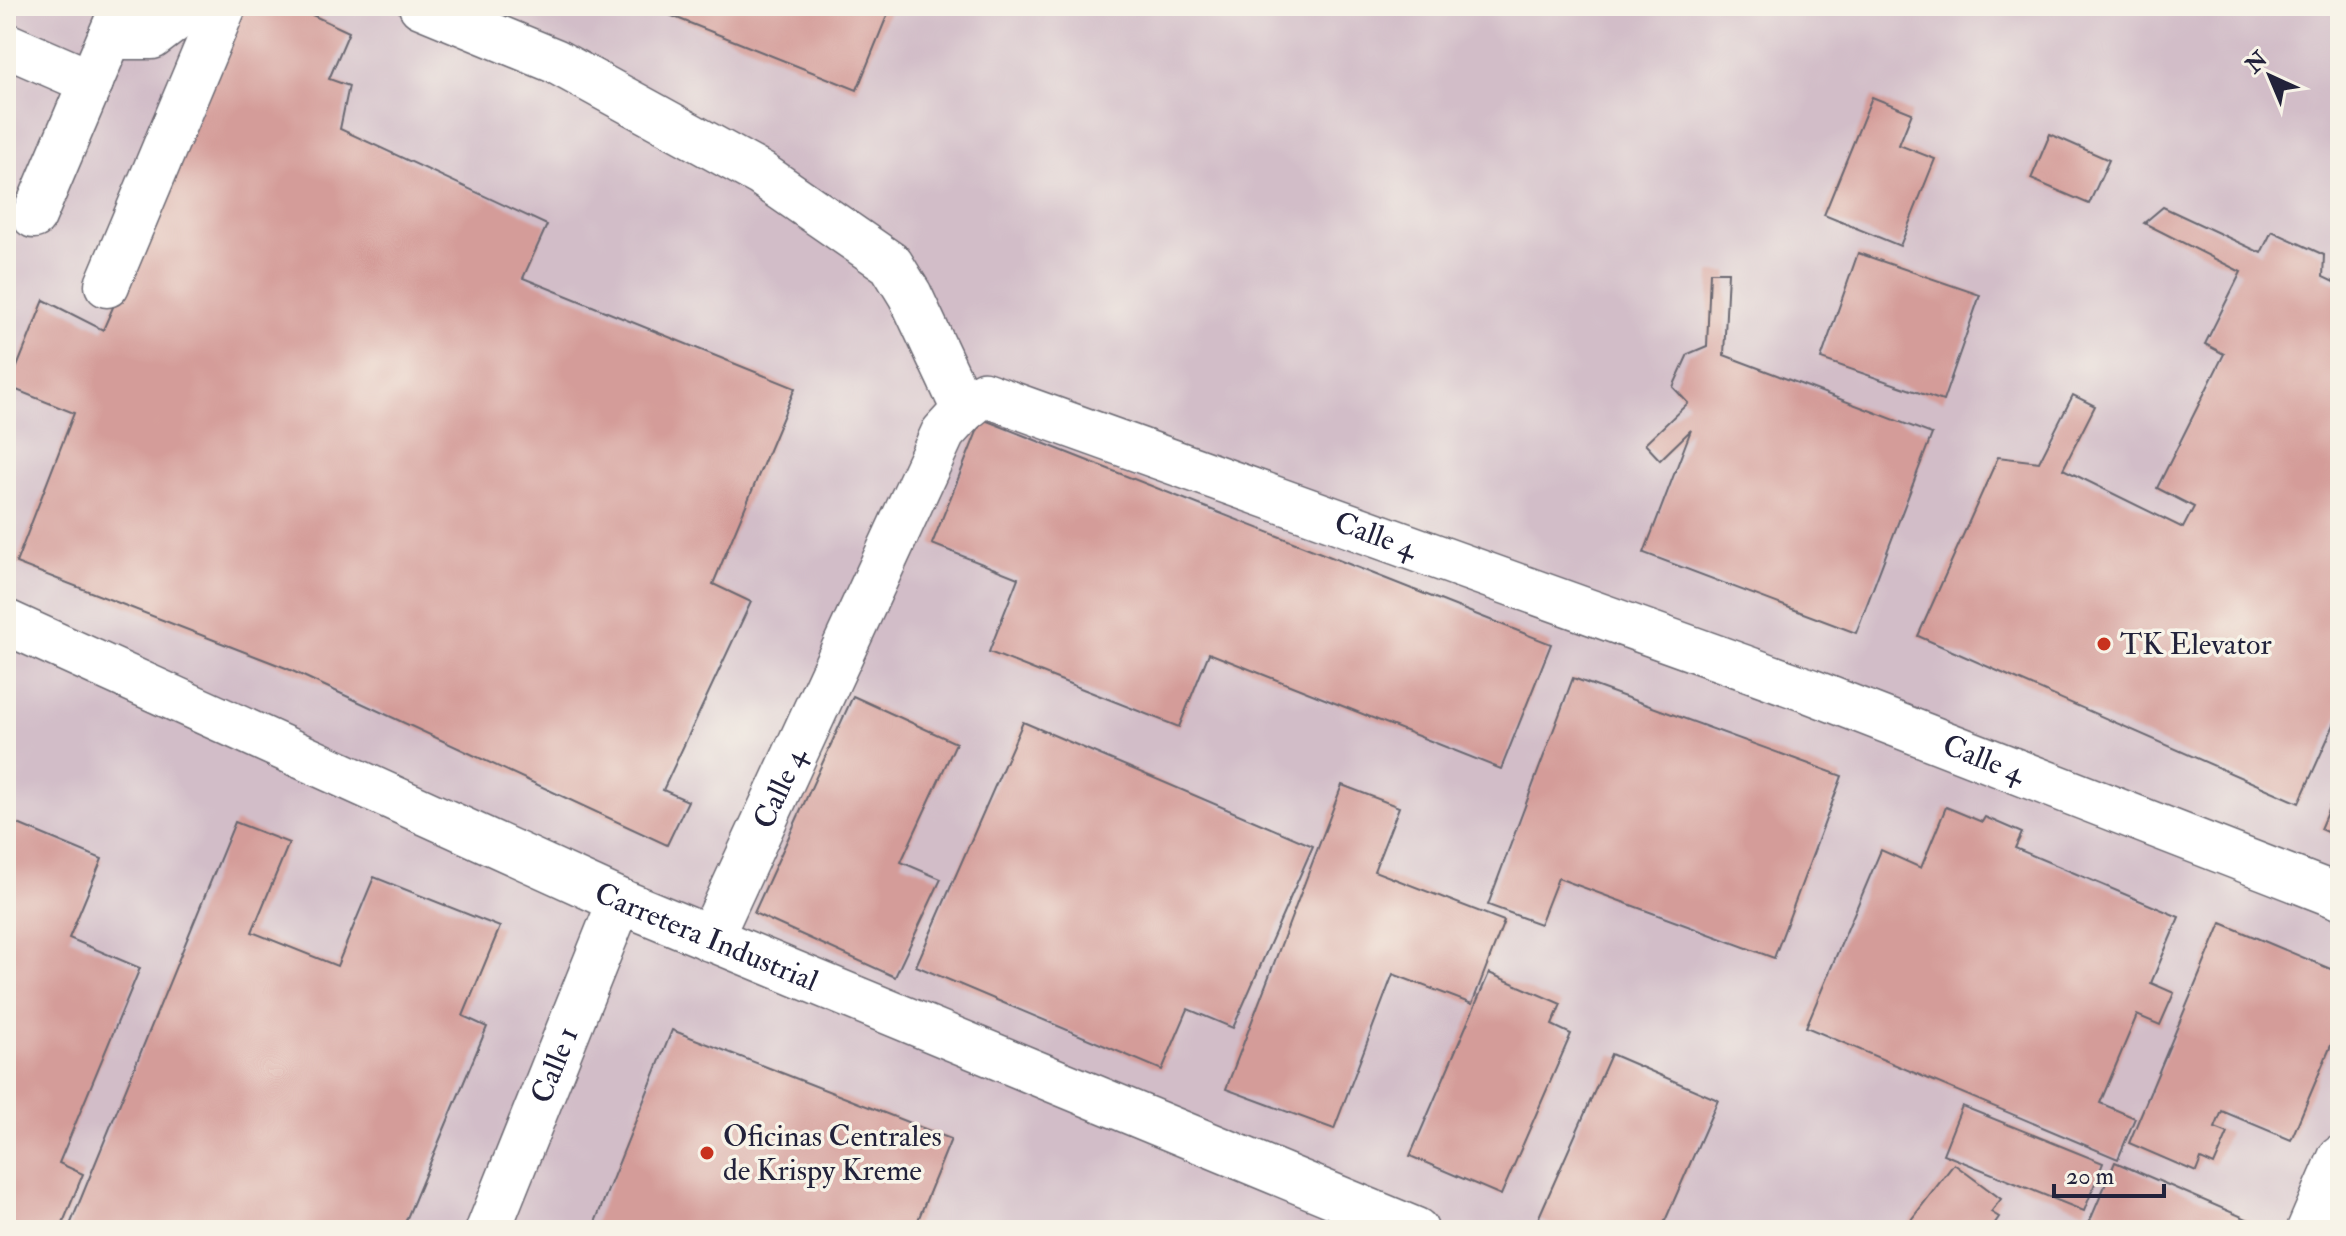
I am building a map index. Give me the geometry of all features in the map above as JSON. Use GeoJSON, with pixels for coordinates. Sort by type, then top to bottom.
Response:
{"type":"FeatureCollection","features":[{"type":"Feature","properties":{"kind":"street"},"geometry":{"type":"LineString","coordinates":[[34,216],[117,22],[152,37],[193,6]]}},
{"type":"Feature","properties":{"kind":"street"},"geometry":{"type":"LineString","coordinates":[[107,285],[224,6]]}},
{"type":"Feature","properties":{"kind":"street"},"geometry":{"type":"LineString","coordinates":[[421,6],[582,75],[761,174],[891,264],[910,295],[964,410]]}},
{"type":"Feature","properties":{"kind":"street"},"geometry":{"type":"LineString","coordinates":[[6,45],[91,82]]}},
{"type":"Feature","properties":{"kind":"street","name":"Calle 4"},"geometry":{"type":"LineString","coordinates":[[710,939],[943,433],[984,394],[1810,691],[2340,897]]}},
{"type":"Feature","properties":{"kind":"street","name":"Carretera Industrial"},"geometry":{"type":"LineString","coordinates":[[6,622],[620,901],[1416,1230]]}},
{"type":"Feature","properties":{"kind":"street","name":"Calle 1"},"geometry":{"type":"LineString","coordinates":[[488,1230],[620,901]]}},
{"type":"Feature","properties":{"kind":"street"},"geometry":{"type":"LineString","coordinates":[[2309,1230],[2340,1158]]}},
{"type":"Feature","properties":{"kind":"shaded area"},"geometry":{"type":"Polygon","coordinates":[[[6,6],[2340,6],[2340,1230],[6,1230],[6,6]]]}},
{"type":"Feature","properties":{"kind":"building"},"geometry":{"type":"Polygon","coordinates":[[[241,6],[293,6],[349,32],[329,79],[349,86],[340,129],[547,225],[523,278],[795,388],[713,584],[751,602],[663,790],[688,801],[667,845],[286,668],[16,563],[74,413],[9,387],[44,300],[103,330],[199,112],[241,6]]]}},
{"type":"Feature","properties":{"kind":"building"},"geometry":{"type":"Polygon","coordinates":[[[647,6],[891,6],[857,90],[647,6]]]}},
{"type":"Feature","properties":{"kind":"building"},"geometry":{"type":"Polygon","coordinates":[[[1872,97],[1912,113],[1899,145],[1935,159],[1900,246],[1824,215],[1872,97]]]}},
{"type":"Feature","properties":{"kind":"building"},"geometry":{"type":"Polygon","coordinates":[[[2050,134],[2109,160],[2089,204],[2031,179],[2050,134]]]}},
{"type":"Feature","properties":{"kind":"building"},"geometry":{"type":"Polygon","coordinates":[[[2163,207],[2261,253],[2272,231],[2324,255],[2323,277],[2340,285],[2340,711],[2299,803],[1918,636],[1998,457],[2039,462],[2073,395],[2095,406],[2063,469],[2183,528],[2194,507],[2157,488],[2224,354],[2205,344],[2241,272],[2144,223],[2163,207]]]}},
{"type":"Feature","properties":{"kind":"building"},"geometry":{"type":"Polygon","coordinates":[[[1858,253],[1980,295],[1943,401],[1821,359],[1858,253]]]}},
{"type":"Feature","properties":{"kind":"building"},"geometry":{"type":"Polygon","coordinates":[[[1710,272],[1728,272],[1724,355],[1932,434],[1856,633],[1644,553],[1691,430],[1660,460],[1645,444],[1688,403],[1673,387],[1688,354],[1707,346],[1710,272]]]}},
{"type":"Feature","properties":{"kind":"building"},"geometry":{"type":"Polygon","coordinates":[[[982,419],[1551,644],[1501,769],[1209,653],[1179,727],[989,652],[1018,578],[932,544],[982,419]]]}},
{"type":"Feature","properties":{"kind":"building"},"geometry":{"type":"Polygon","coordinates":[[[1573,678],[1842,776],[1774,958],[1558,878],[1540,924],[1488,905],[1573,678]]]}},
{"type":"Feature","properties":{"kind":"building"},"geometry":{"type":"Polygon","coordinates":[[[853,696],[956,743],[901,862],[941,879],[895,977],[754,913],[853,696]]]}},
{"type":"Feature","properties":{"kind":"building"},"geometry":{"type":"Polygon","coordinates":[[[1023,722],[1313,846],[1233,1028],[1188,1009],[1162,1070],[916,966],[1023,722]]]}},
{"type":"Feature","properties":{"kind":"building"},"geometry":{"type":"Polygon","coordinates":[[[2340,782],[2340,838],[2320,829],[2340,782]]]}},
{"type":"Feature","properties":{"kind":"building"},"geometry":{"type":"Polygon","coordinates":[[[1342,785],[1399,807],[1374,871],[1504,921],[1472,1004],[1393,974],[1334,1129],[1226,1089],[1342,785]]]}},
{"type":"Feature","properties":{"kind":"building"},"geometry":{"type":"Polygon","coordinates":[[[1946,807],[1982,822],[1985,817],[2022,833],[2015,848],[2179,917],[2151,983],[2174,993],[2160,1025],[2137,1015],[2100,1103],[2135,1118],[2118,1159],[1806,1027],[1881,850],[1921,868],[1946,807]]]}},
{"type":"Feature","properties":{"kind":"building"},"geometry":{"type":"Polygon","coordinates":[[[6,819],[102,859],[69,938],[140,968],[59,1163],[83,1174],[60,1230],[6,1230],[6,819]]]}},
{"type":"Feature","properties":{"kind":"building"},"geometry":{"type":"Polygon","coordinates":[[[235,822],[289,843],[252,932],[337,966],[374,877],[500,927],[463,1016],[487,1027],[402,1230],[68,1230],[235,822]]]}},
{"type":"Feature","properties":{"kind":"building"},"geometry":{"type":"Polygon","coordinates":[[[2221,923],[2340,973],[2340,1024],[2291,1140],[2222,1111],[2215,1128],[2228,1133],[2214,1165],[2201,1159],[2196,1172],[2129,1143],[2221,923]]]}},
{"type":"Feature","properties":{"kind":"building"},"geometry":{"type":"Polygon","coordinates":[[[1489,973],[1561,1004],[1552,1025],[1571,1034],[1501,1195],[1410,1156],[1489,973]]]}},
{"type":"Feature","properties":{"kind":"building"},"geometry":{"type":"Polygon","coordinates":[[[672,1030],[951,1139],[914,1230],[592,1230],[672,1030]]]}},
{"type":"Feature","properties":{"kind":"building"},"geometry":{"type":"Polygon","coordinates":[[[1611,1054],[1718,1100],[1661,1230],[1563,1230],[1538,1219],[1611,1054]]]}},
{"type":"Feature","properties":{"kind":"building"},"geometry":{"type":"Polygon","coordinates":[[[1962,1106],[2103,1163],[2084,1211],[1943,1154],[1962,1106]]]}},
{"type":"Feature","properties":{"kind":"building"},"geometry":{"type":"Polygon","coordinates":[[[2115,1162],[2254,1222],[2251,1230],[2086,1230],[2115,1162]]]}},
{"type":"Feature","properties":{"kind":"building"},"geometry":{"type":"Polygon","coordinates":[[[1954,1164],[2001,1199],[1991,1212],[1999,1217],[1990,1230],[1904,1229],[1954,1164]]]}},
{"type":"Feature","properties":{"kind":"place","name":"TK Elevator"},"geometry":{"type":"Point","coordinates":[2104,644]}},
{"type":"Feature","properties":{"kind":"place","name":"Oficinas Centrales de Krispy Kreme"},"geometry":{"type":"Point","coordinates":[707,1153]}}]}
